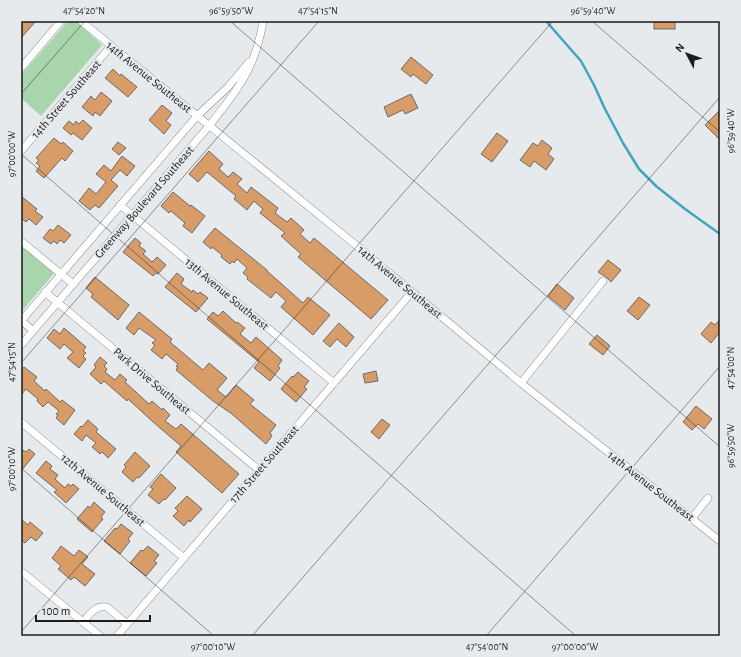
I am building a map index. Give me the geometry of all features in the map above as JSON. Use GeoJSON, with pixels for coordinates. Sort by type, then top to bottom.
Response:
{"type":"FeatureCollection","features":[{"type":"Feature","properties":{"kind":"street"},"geometry":{"type":"LineString","coordinates":[[21,68],[62,21]]}},
{"type":"Feature","properties":{"kind":"street","name":"14th Avenue Southeast"},"geometry":{"type":"LineString","coordinates":[[81,21],[521,383],[720,541]]}},
{"type":"Feature","properties":{"kind":"street","name":"Greenway Boulevard Southeast"},"geometry":{"type":"LineString","coordinates":[[21,344],[232,98],[245,78],[256,52],[263,21]]}},
{"type":"Feature","properties":{"kind":"street","name":"14th Street Southeast"},"geometry":{"type":"LineString","coordinates":[[21,151],[111,46]]}},
{"type":"Feature","properties":{"kind":"street","name":"Greenway Boulevard Southeast"},"geometry":{"type":"LineString","coordinates":[[21,320],[197,116],[228,87],[256,52]]}},
{"type":"Feature","properties":{"kind":"street","name":"13th Avenue Southeast"},"geometry":{"type":"LineString","coordinates":[[120,205],[334,383]]}},
{"type":"Feature","properties":{"kind":"street"},"geometry":{"type":"LineString","coordinates":[[21,241],[73,284]]}},
{"type":"Feature","properties":{"kind":"street"},"geometry":{"type":"LineString","coordinates":[[521,383],[603,281]]}},
{"type":"Feature","properties":{"kind":"street","name":"Park Drive Southeast"},"geometry":{"type":"LineString","coordinates":[[45,292],[259,470]]}},
{"type":"Feature","properties":{"kind":"street","name":"17th Street Southeast"},"geometry":{"type":"LineString","coordinates":[[117,636],[412,292]]}},
{"type":"Feature","properties":{"kind":"street"},"geometry":{"type":"LineString","coordinates":[[21,320],[33,331]]}},
{"type":"Feature","properties":{"kind":"street","name":"12th Avenue Southeast"},"geometry":{"type":"LineString","coordinates":[[21,422],[184,558]]}},
{"type":"Feature","properties":{"kind":"street"},"geometry":{"type":"LineString","coordinates":[[692,518],[708,498]]}},
{"type":"Feature","properties":{"kind":"street"},"geometry":{"type":"LineString","coordinates":[[21,571],[100,636]]}},
{"type":"Feature","properties":{"kind":"street"},"geometry":{"type":"LineString","coordinates":[[83,622],[92,611],[100,606],[103,606],[107,607],[127,624]]}},
{"type":"Feature","properties":{"kind":"green space"},"geometry":{"type":"Polygon","coordinates":[[[68,21],[76,21],[102,45],[41,116],[21,98],[21,75],[68,21]]]}},
{"type":"Feature","properties":{"kind":"green space"},"geometry":{"type":"Polygon","coordinates":[[[21,242],[56,271],[22,311],[21,310],[21,242]]]}},
{"type":"Feature","properties":{"kind":"building"},"geometry":{"type":"Polygon","coordinates":[[[21,21],[36,21],[21,38],[21,21]]]}},
{"type":"Feature","properties":{"kind":"building"},"geometry":{"type":"Polygon","coordinates":[[[654,21],[675,21],[675,29],[654,29],[654,21]]]}},
{"type":"Feature","properties":{"kind":"building"},"geometry":{"type":"Polygon","coordinates":[[[411,57],[433,75],[426,84],[413,74],[411,77],[401,69],[411,57]]]}},
{"type":"Feature","properties":{"kind":"building"},"geometry":{"type":"Polygon","coordinates":[[[113,69],[120,76],[121,74],[137,87],[128,97],[105,78],[113,69]]]}},
{"type":"Feature","properties":{"kind":"building"},"geometry":{"type":"Polygon","coordinates":[[[101,92],[112,101],[100,116],[95,112],[93,116],[82,107],[91,96],[95,100],[101,92]]]}},
{"type":"Feature","properties":{"kind":"building"},"geometry":{"type":"Polygon","coordinates":[[[411,94],[418,108],[405,114],[403,110],[388,117],[384,107],[411,94]]]}},
{"type":"Feature","properties":{"kind":"building"},"geometry":{"type":"Polygon","coordinates":[[[162,105],[172,113],[166,121],[171,125],[164,134],[149,120],[162,105]]]}},
{"type":"Feature","properties":{"kind":"building"},"geometry":{"type":"Polygon","coordinates":[[[720,110],[720,140],[705,125],[720,110]]]}},
{"type":"Feature","properties":{"kind":"building"},"geometry":{"type":"Polygon","coordinates":[[[83,120],[92,128],[82,140],[73,133],[71,135],[63,128],[69,121],[74,125],[76,121],[79,124],[83,120]]]}},
{"type":"Feature","properties":{"kind":"building"},"geometry":{"type":"Polygon","coordinates":[[[497,133],[508,141],[492,162],[481,154],[497,133]]]}},
{"type":"Feature","properties":{"kind":"building"},"geometry":{"type":"Polygon","coordinates":[[[54,138],[61,144],[63,142],[73,151],[65,161],[62,158],[44,178],[36,171],[40,166],[36,163],[39,160],[36,158],[54,138]]]}},
{"type":"Feature","properties":{"kind":"building"},"geometry":{"type":"Polygon","coordinates":[[[542,140],[552,148],[548,154],[554,159],[546,170],[534,161],[530,167],[520,160],[533,143],[538,146],[542,140]]]}},
{"type":"Feature","properties":{"kind":"building"},"geometry":{"type":"Polygon","coordinates":[[[118,142],[126,148],[119,155],[112,149],[118,142]]]}},
{"type":"Feature","properties":{"kind":"building"},"geometry":{"type":"Polygon","coordinates":[[[209,151],[223,164],[219,169],[228,177],[233,172],[242,179],[237,184],[247,193],[251,187],[278,208],[275,213],[287,222],[291,218],[304,230],[300,234],[310,243],[314,238],[388,300],[371,319],[298,257],[301,254],[281,236],[285,233],[260,213],[263,209],[254,201],[247,210],[234,199],[236,196],[207,172],[198,182],[189,174],[209,151]]]}},
{"type":"Feature","properties":{"kind":"building"},"geometry":{"type":"Polygon","coordinates":[[[122,156],[135,166],[127,176],[120,170],[111,180],[118,186],[99,208],[95,205],[90,210],[79,201],[89,188],[96,194],[106,182],[96,174],[104,165],[111,171],[122,156]]]}},
{"type":"Feature","properties":{"kind":"building"},"geometry":{"type":"Polygon","coordinates":[[[173,192],[205,216],[192,233],[183,226],[185,223],[171,211],[169,213],[161,206],[173,192]]]}},
{"type":"Feature","properties":{"kind":"building"},"geometry":{"type":"Polygon","coordinates":[[[21,196],[37,209],[35,211],[43,217],[36,225],[29,219],[26,222],[21,218],[21,196]]]}},
{"type":"Feature","properties":{"kind":"building"},"geometry":{"type":"Polygon","coordinates":[[[58,225],[71,235],[64,243],[60,240],[57,244],[54,241],[51,244],[43,238],[50,229],[53,231],[58,225]]]}},
{"type":"Feature","properties":{"kind":"building"},"geometry":{"type":"Polygon","coordinates":[[[215,228],[267,270],[303,303],[308,297],[330,315],[313,335],[281,307],[286,301],[276,292],[271,298],[247,279],[248,277],[243,273],[247,268],[237,259],[234,263],[232,261],[230,264],[221,257],[222,255],[212,247],[211,249],[203,242],[215,228]]]}},
{"type":"Feature","properties":{"kind":"building"},"geometry":{"type":"Polygon","coordinates":[[[135,238],[141,243],[139,246],[146,251],[143,254],[152,262],[157,257],[166,265],[158,274],[156,273],[153,276],[123,252],[135,238]]]}},
{"type":"Feature","properties":{"kind":"building"},"geometry":{"type":"Polygon","coordinates":[[[608,260],[621,270],[611,282],[598,272],[608,260]]]}},
{"type":"Feature","properties":{"kind":"building"},"geometry":{"type":"Polygon","coordinates":[[[177,273],[184,279],[181,284],[192,292],[193,290],[198,294],[200,292],[208,298],[196,312],[165,287],[177,273]]]}},
{"type":"Feature","properties":{"kind":"building"},"geometry":{"type":"Polygon","coordinates":[[[95,277],[129,305],[118,320],[91,297],[93,294],[86,288],[95,277]]]}},
{"type":"Feature","properties":{"kind":"building"},"geometry":{"type":"Polygon","coordinates":[[[557,284],[574,298],[565,310],[548,296],[557,284]]]}},
{"type":"Feature","properties":{"kind":"building"},"geometry":{"type":"Polygon","coordinates":[[[639,297],[650,305],[638,320],[627,311],[639,297]]]}},
{"type":"Feature","properties":{"kind":"building"},"geometry":{"type":"Polygon","coordinates":[[[223,311],[236,323],[237,322],[245,328],[240,334],[251,343],[256,337],[282,360],[278,366],[280,368],[270,381],[254,368],[259,362],[207,319],[213,312],[218,316],[223,311]]]}},
{"type":"Feature","properties":{"kind":"building"},"geometry":{"type":"Polygon","coordinates":[[[139,312],[172,339],[170,342],[203,370],[209,363],[227,378],[217,390],[226,397],[236,385],[254,400],[250,404],[276,425],[270,433],[272,436],[266,444],[232,414],[213,401],[176,370],[178,367],[176,366],[178,364],[166,354],[162,359],[151,350],[155,345],[152,343],[156,340],[139,328],[134,335],[126,328],[139,312]]]}},
{"type":"Feature","properties":{"kind":"building"},"geometry":{"type":"Polygon","coordinates":[[[720,319],[720,332],[711,343],[701,334],[711,322],[715,325],[720,319]]]}},
{"type":"Feature","properties":{"kind":"building"},"geometry":{"type":"Polygon","coordinates":[[[339,323],[354,337],[346,347],[337,339],[330,347],[323,341],[339,323]]]}},
{"type":"Feature","properties":{"kind":"building"},"geometry":{"type":"Polygon","coordinates":[[[64,328],[86,347],[83,351],[86,353],[83,356],[86,359],[79,368],[67,358],[73,352],[64,344],[60,349],[47,338],[54,329],[60,334],[64,328]]]}},
{"type":"Feature","properties":{"kind":"building"},"geometry":{"type":"Polygon","coordinates":[[[597,335],[610,346],[603,355],[589,344],[597,335]]]}},
{"type":"Feature","properties":{"kind":"building"},"geometry":{"type":"Polygon","coordinates":[[[100,357],[107,363],[104,366],[107,369],[105,372],[115,380],[120,374],[127,380],[125,382],[149,404],[152,401],[162,410],[163,408],[170,415],[165,421],[176,429],[181,424],[239,474],[222,493],[176,452],[181,446],[128,399],[127,401],[104,381],[101,384],[90,374],[96,367],[94,365],[100,357]]]}},
{"type":"Feature","properties":{"kind":"building"},"geometry":{"type":"Polygon","coordinates":[[[24,367],[37,377],[34,381],[45,391],[46,389],[60,402],[62,400],[75,410],[64,425],[56,418],[58,415],[56,414],[59,411],[48,402],[43,407],[37,401],[38,399],[26,389],[21,395],[21,370],[24,367]]]}},
{"type":"Feature","properties":{"kind":"building"},"geometry":{"type":"Polygon","coordinates":[[[376,371],[378,381],[365,383],[363,374],[376,371]]]}},
{"type":"Feature","properties":{"kind":"building"},"geometry":{"type":"Polygon","coordinates":[[[298,372],[309,381],[304,387],[307,389],[296,402],[281,389],[292,376],[293,377],[298,372]]]}},
{"type":"Feature","properties":{"kind":"building"},"geometry":{"type":"Polygon","coordinates":[[[696,406],[712,419],[704,429],[698,424],[692,430],[683,422],[696,406]]]}},
{"type":"Feature","properties":{"kind":"building"},"geometry":{"type":"Polygon","coordinates":[[[382,419],[390,425],[379,439],[371,432],[382,419]]]}},
{"type":"Feature","properties":{"kind":"building"},"geometry":{"type":"Polygon","coordinates":[[[88,420],[98,429],[96,432],[116,449],[108,458],[102,452],[100,454],[92,447],[96,443],[86,435],[82,441],[74,434],[88,420]]]}},
{"type":"Feature","properties":{"kind":"building"},"geometry":{"type":"Polygon","coordinates":[[[21,449],[26,452],[29,449],[35,454],[21,471],[21,449]]]}},
{"type":"Feature","properties":{"kind":"building"},"geometry":{"type":"Polygon","coordinates":[[[135,452],[150,466],[133,482],[122,472],[126,467],[124,465],[135,452]]]}},
{"type":"Feature","properties":{"kind":"building"},"geometry":{"type":"Polygon","coordinates":[[[46,461],[52,466],[50,469],[58,475],[55,479],[65,488],[68,484],[71,486],[73,484],[79,489],[66,503],[54,492],[57,490],[36,473],[46,461]]]}},
{"type":"Feature","properties":{"kind":"building"},"geometry":{"type":"Polygon","coordinates":[[[161,474],[176,488],[159,504],[148,495],[153,489],[150,487],[161,474]]]}},
{"type":"Feature","properties":{"kind":"building"},"geometry":{"type":"Polygon","coordinates":[[[187,496],[202,509],[190,522],[189,520],[184,526],[173,516],[178,511],[175,508],[187,496]]]}},
{"type":"Feature","properties":{"kind":"building"},"geometry":{"type":"Polygon","coordinates":[[[94,502],[105,512],[101,517],[103,519],[92,532],[77,519],[88,506],[90,508],[94,502]]]}},
{"type":"Feature","properties":{"kind":"building"},"geometry":{"type":"Polygon","coordinates":[[[21,519],[28,525],[30,522],[43,533],[36,541],[31,537],[25,543],[21,540],[21,519]]]}},
{"type":"Feature","properties":{"kind":"building"},"geometry":{"type":"Polygon","coordinates":[[[121,524],[133,533],[128,539],[130,541],[120,554],[104,541],[115,528],[117,529],[121,524]]]}},
{"type":"Feature","properties":{"kind":"building"},"geometry":{"type":"Polygon","coordinates":[[[61,546],[74,556],[79,550],[88,557],[82,564],[95,574],[85,586],[74,577],[71,580],[58,569],[61,566],[52,558],[61,546]]]}},
{"type":"Feature","properties":{"kind":"building"},"geometry":{"type":"Polygon","coordinates":[[[148,546],[159,555],[154,561],[157,563],[146,576],[130,563],[141,550],[143,551],[148,546]]]}},
{"type":"Feature","properties":{"kind":"waterway"},"geometry":{"type":"LineString","coordinates":[[546,21],[581,61],[623,143],[639,169],[656,186],[720,234]]}}]}
